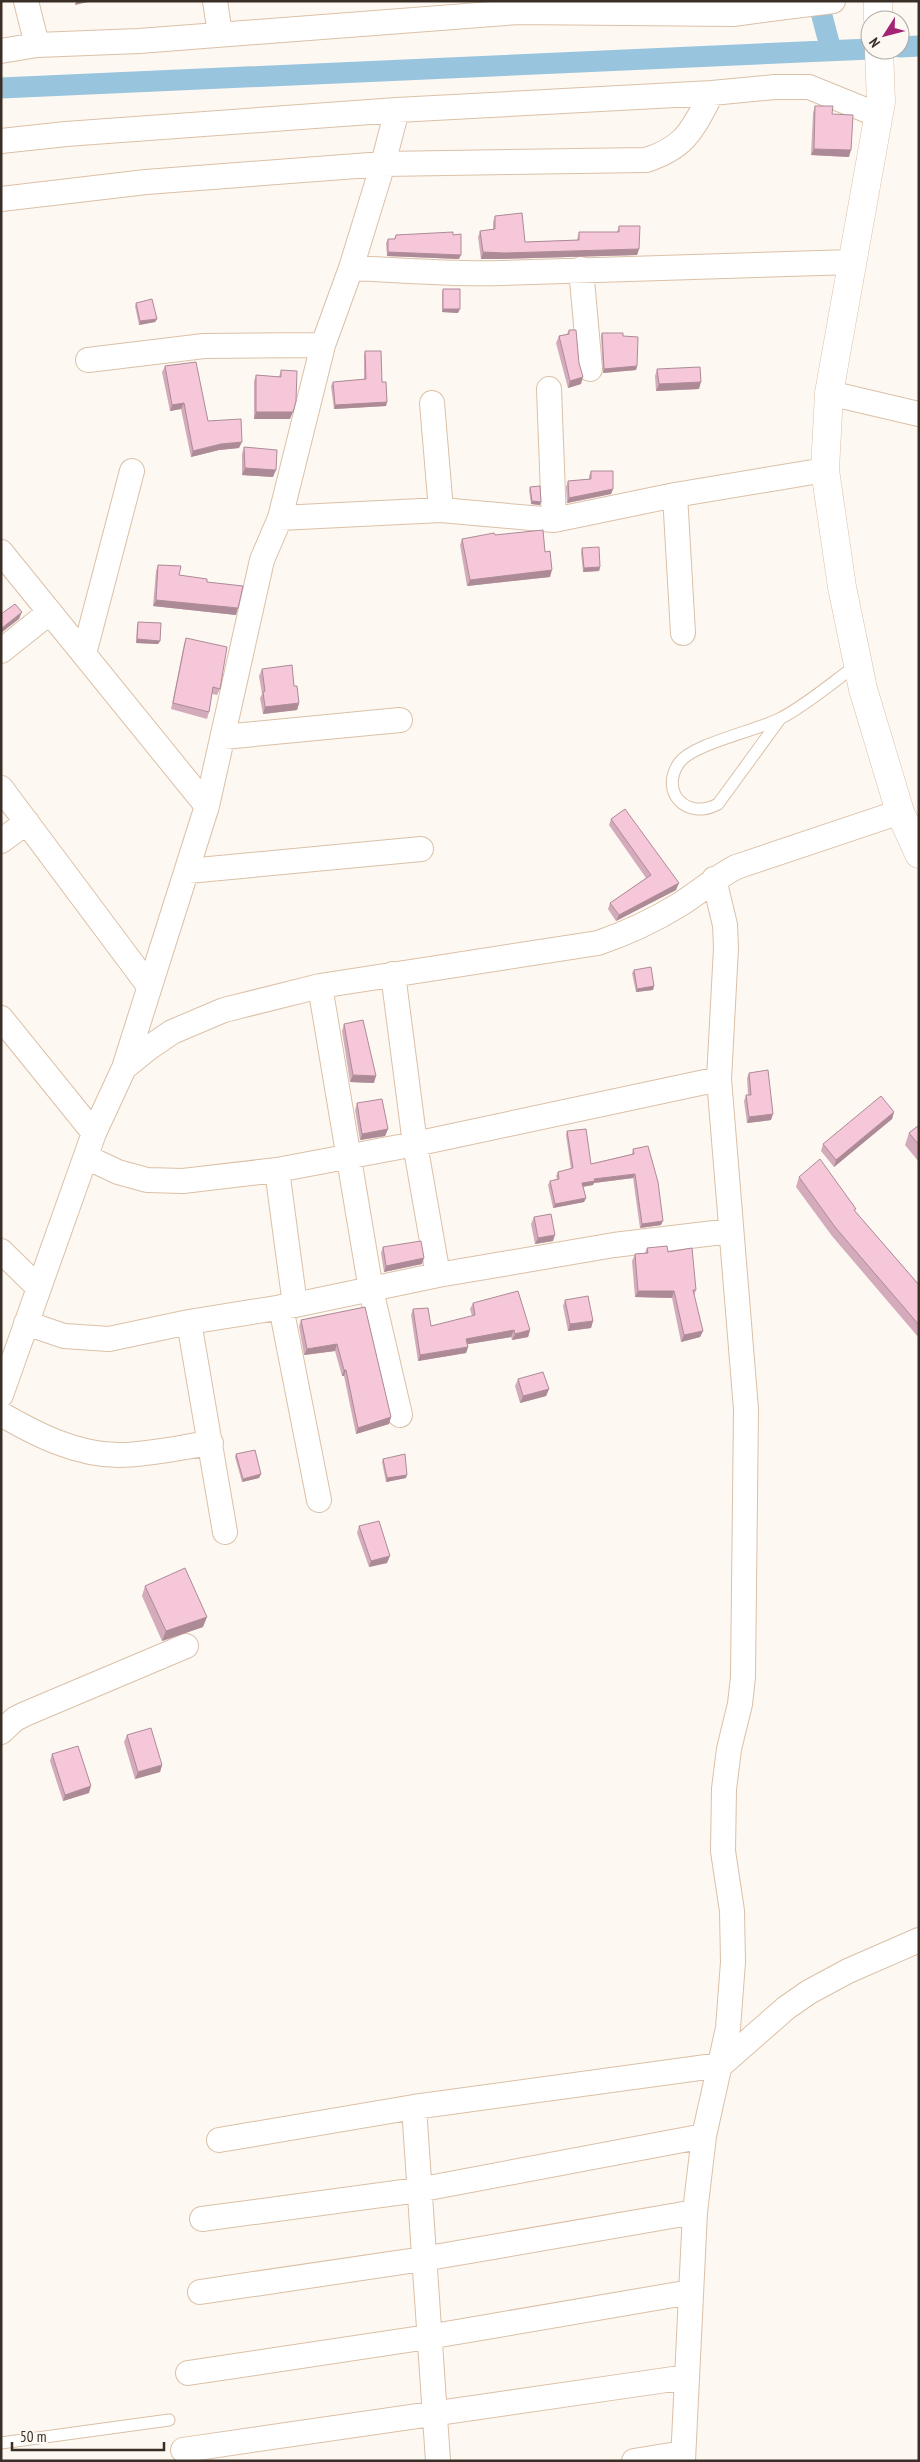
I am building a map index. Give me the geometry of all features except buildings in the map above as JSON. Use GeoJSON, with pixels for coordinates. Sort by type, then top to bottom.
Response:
{"type":"FeatureCollection","features":[{"type":"Feature","properties":{"kind":"main road"},"geometry":{"type":"LineString","coordinates":[[879,60],[879,109],[829,392],[825,470],[842,587],[863,689],[900,812],[919,854]]}},
{"type":"Feature","properties":{"kind":"street"},"geometry":{"type":"LineString","coordinates":[[26,1],[37,45]]}},
{"type":"Feature","properties":{"kind":"street"},"geometry":{"type":"LineString","coordinates":[[215,1],[220,34]]}},
{"type":"Feature","properties":{"kind":"street"},"geometry":{"type":"LineString","coordinates":[[1,51],[37,45],[139,41],[220,34],[452,9],[518,12],[733,14],[833,1]]}},
{"type":"Feature","properties":{"kind":"street"},"geometry":{"type":"LineString","coordinates":[[1,141],[66,134],[397,110],[712,93],[775,87],[809,87],[879,109]]}},
{"type":"Feature","properties":{"kind":"street"},"geometry":{"type":"LineString","coordinates":[[1,199],[146,182],[383,164],[646,160],[667,154],[680,144],[691,132],[712,93]]}},
{"type":"Feature","properties":{"kind":"street"},"geometry":{"type":"LineString","coordinates":[[1,1395],[94,1132],[124,1068],[149,986],[188,871],[207,806],[262,560],[280,518],[323,346],[351,268],[383,164],[397,110]]}},
{"type":"Feature","properties":{"kind":"street"},"geometry":{"type":"LineString","coordinates":[[351,268],[501,273],[580,269],[620,271],[853,262]]}},
{"type":"Feature","properties":{"kind":"street"},"geometry":{"type":"LineString","coordinates":[[580,269],[590,369]]}},
{"type":"Feature","properties":{"kind":"street"},"geometry":{"type":"LineString","coordinates":[[88,360],[204,346],[323,346]]}},
{"type":"Feature","properties":{"kind":"street"},"geometry":{"type":"LineString","coordinates":[[549,389],[554,520]]}},
{"type":"Feature","properties":{"kind":"street"},"geometry":{"type":"LineString","coordinates":[[829,392],[919,414]]}},
{"type":"Feature","properties":{"kind":"street"},"geometry":{"type":"LineString","coordinates":[[432,403],[441,510]]}},
{"type":"Feature","properties":{"kind":"street"},"geometry":{"type":"LineString","coordinates":[[280,518],[441,510],[554,520],[676,495],[825,470]]}},
{"type":"Feature","properties":{"kind":"street"},"geometry":{"type":"LineString","coordinates":[[84,654],[132,471]]}},
{"type":"Feature","properties":{"kind":"street"},"geometry":{"type":"LineString","coordinates":[[676,495],[684,633]]}},
{"type":"Feature","properties":{"kind":"street"},"geometry":{"type":"LineString","coordinates":[[1,552],[207,806]]}},
{"type":"Feature","properties":{"kind":"street"},"geometry":{"type":"LineString","coordinates":[[1,651],[50,612]]}},
{"type":"Feature","properties":{"kind":"street"},"geometry":{"type":"LineString","coordinates":[[223,737],[400,720]]}},
{"type":"Feature","properties":{"kind":"street"},"geometry":{"type":"LineString","coordinates":[[1,788],[149,986]]}},
{"type":"Feature","properties":{"kind":"street"},"geometry":{"type":"LineString","coordinates":[[124,1068],[172,1032],[195,1020],[224,1010],[320,986],[598,943],[638,929],[680,905],[714,878],[736,867],[767,855],[900,812]]}},
{"type":"Feature","properties":{"kind":"street"},"geometry":{"type":"LineString","coordinates":[[1,841],[27,822]]}},
{"type":"Feature","properties":{"kind":"street"},"geometry":{"type":"LineString","coordinates":[[188,871],[420,849]]}},
{"type":"Feature","properties":{"kind":"street"},"geometry":{"type":"LineString","coordinates":[[634,2461],[683,2457],[695,2212],[704,2136],[728,2028],[733,1962],[732,1911],[723,1851],[724,1788],[729,1749],[744,1677],[746,1409],[719,1079],[726,948],[725,925],[714,878]]}},
{"type":"Feature","properties":{"kind":"street"},"geometry":{"type":"LineString","coordinates":[[393,974],[415,1144],[438,1275]]}},
{"type":"Feature","properties":{"kind":"street"},"geometry":{"type":"LineString","coordinates":[[320,986],[370,1290],[400,1415]]}},
{"type":"Feature","properties":{"kind":"street"},"geometry":{"type":"LineString","coordinates":[[1,1018],[94,1132]]}},
{"type":"Feature","properties":{"kind":"street"},"geometry":{"type":"LineString","coordinates":[[86,1157],[118,1172],[147,1180],[183,1181],[277,1170],[415,1144],[719,1079]]}},
{"type":"Feature","properties":{"kind":"street"},"geometry":{"type":"LineString","coordinates":[[277,1170],[288,1306],[319,1500]]}},
{"type":"Feature","properties":{"kind":"street"},"geometry":{"type":"LineString","coordinates":[[26,1323],[64,1336],[109,1339],[189,1322],[288,1306],[438,1275],[614,1245],[731,1231]]}},
{"type":"Feature","properties":{"kind":"street"},"geometry":{"type":"LineString","coordinates":[[1,1251],[39,1288]]}},
{"type":"Feature","properties":{"kind":"street"},"geometry":{"type":"LineString","coordinates":[[189,1322],[225,1532]]}},
{"type":"Feature","properties":{"kind":"street"},"geometry":{"type":"LineString","coordinates":[[1,1414],[37,1434],[79,1449],[119,1455],[210,1442]]}},
{"type":"Feature","properties":{"kind":"street"},"geometry":{"type":"LineString","coordinates":[[1,1732],[15,1719],[25,1714],[186,1646]]}},
{"type":"Feature","properties":{"kind":"street"},"geometry":{"type":"LineString","coordinates":[[219,2140],[414,2107],[721,2065],[786,2008],[809,1992],[848,1971],[919,1940]]}},
{"type":"Feature","properties":{"kind":"street"},"geometry":{"type":"LineString","coordinates":[[414,2107],[433,2413],[438,2461]]}},
{"type":"Feature","properties":{"kind":"street"},"geometry":{"type":"LineString","coordinates":[[202,2219],[418,2190],[704,2136]]}},
{"type":"Feature","properties":{"kind":"street"},"geometry":{"type":"LineString","coordinates":[[200,2292],[423,2259],[695,2212]]}},
{"type":"Feature","properties":{"kind":"street"},"geometry":{"type":"LineString","coordinates":[[188,2373],[428,2337],[691,2292]]}},
{"type":"Feature","properties":{"kind":"street"},"geometry":{"type":"LineString","coordinates":[[183,2450],[687,2378]]}},
{"type":"Feature","properties":{"kind":"lane"},"geometry":{"type":"LineString","coordinates":[[780,719],[718,804],[706,810],[697,811],[686,806],[676,796],[672,786],[674,774],[687,754],[780,719],[858,664]]}},
{"type":"Feature","properties":{"kind":"lane"},"geometry":{"type":"LineString","coordinates":[[1,2443],[169,2420]]}},
{"type":"Feature","properties":{"kind":"waterway"},"geometry":{"type":"LineString","coordinates":[[818,1],[831,50]]}},
{"type":"Feature","properties":{"kind":"waterway"},"geometry":{"type":"LineString","coordinates":[[910,46],[919,46]]}},
{"type":"Feature","properties":{"kind":"waterway"},"geometry":{"type":"LineString","coordinates":[[1,88],[860,49]]}}]}
